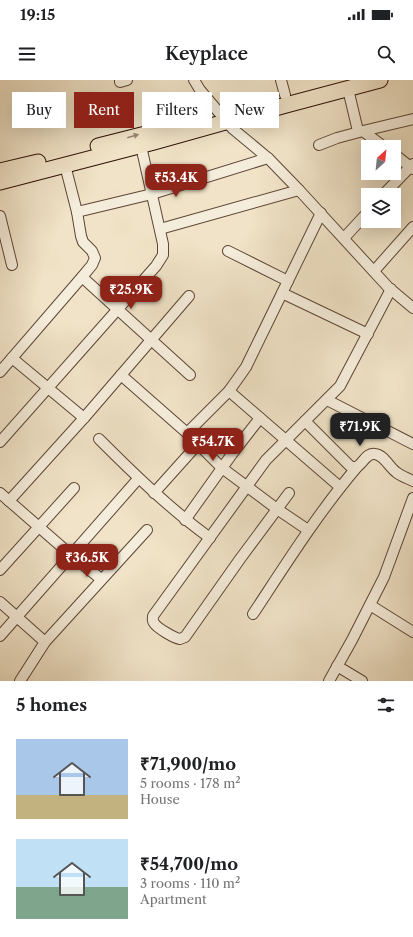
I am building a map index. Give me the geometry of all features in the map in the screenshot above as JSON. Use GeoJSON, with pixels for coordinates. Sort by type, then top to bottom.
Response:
{"type":"FeatureCollection","features":[{"type":"Feature","properties":{"kind":"highway"},"geometry":{"type":"LineString","coordinates":[[279,97],[344,84],[380,80]]}},
{"type":"Feature","properties":{"kind":"highway"},"geometry":{"type":"LineString","coordinates":[[279,102],[344,84]]}},
{"type":"Feature","properties":{"kind":"highway"},"geometry":{"type":"LineString","coordinates":[[0,182],[141,146],[220,119]]}},
{"type":"Feature","properties":{"kind":"highway"},"geometry":{"type":"LineString","coordinates":[[0,171],[64,156],[140,134],[220,119]]}},
{"type":"Feature","properties":{"kind":"street"},"geometry":{"type":"LineString","coordinates":[[120,80],[120,82],[127,80]]}},
{"type":"Feature","properties":{"kind":"street"},"geometry":{"type":"LineString","coordinates":[[194,80],[220,113]]}},
{"type":"Feature","properties":{"kind":"street"},"geometry":{"type":"LineString","coordinates":[[280,80],[285,95]]}},
{"type":"Feature","properties":{"kind":"street"},"geometry":{"type":"LineString","coordinates":[[344,84],[360,131],[374,140]]}},
{"type":"Feature","properties":{"kind":"street"},"geometry":{"type":"LineString","coordinates":[[319,145],[360,131],[413,119]]}},
{"type":"Feature","properties":{"kind":"street"},"geometry":{"type":"LineString","coordinates":[[232,128],[268,158],[391,289],[413,308]]}},
{"type":"Feature","properties":{"kind":"street"},"geometry":{"type":"LineString","coordinates":[[0,442],[47,387],[156,266],[162,255],[163,244],[141,146]]}},
{"type":"Feature","properties":{"kind":"street"},"geometry":{"type":"LineString","coordinates":[[77,212],[152,194],[268,158]]}},
{"type":"Feature","properties":{"kind":"street"},"geometry":{"type":"LineString","coordinates":[[390,188],[412,166],[401,159]]}},
{"type":"Feature","properties":{"kind":"street"},"geometry":{"type":"LineString","coordinates":[[0,372],[82,277],[95,258],[92,251],[83,242],[65,165]]}},
{"type":"Feature","properties":{"kind":"street"},"geometry":{"type":"LineString","coordinates":[[160,229],[299,190]]}},
{"type":"Feature","properties":{"kind":"street"},"geometry":{"type":"LineString","coordinates":[[187,433],[229,391],[246,367],[321,213]]}},
{"type":"Feature","properties":{"kind":"street"},"geometry":{"type":"LineString","coordinates":[[0,216],[12,266]]}},
{"type":"Feature","properties":{"kind":"street"},"geometry":{"type":"LineString","coordinates":[[344,238],[361,220]]}},
{"type":"Feature","properties":{"kind":"street"},"geometry":{"type":"LineString","coordinates":[[374,271],[409,237],[413,227]]}},
{"type":"Feature","properties":{"kind":"street"},"geometry":{"type":"LineString","coordinates":[[228,251],[288,281]]}},
{"type":"Feature","properties":{"kind":"street"},"geometry":{"type":"LineString","coordinates":[[82,277],[118,308],[190,375]]}},
{"type":"Feature","properties":{"kind":"street"},"geometry":{"type":"LineString","coordinates":[[289,493],[184,637],[180,639],[176,638],[154,624],[153,616],[266,460],[340,386],[391,289]]}},
{"type":"Feature","properties":{"kind":"street"},"geometry":{"type":"LineString","coordinates":[[282,293],[368,334]]}},
{"type":"Feature","properties":{"kind":"street"},"geometry":{"type":"LineString","coordinates":[[9,501],[84,418],[189,296]]}},
{"type":"Feature","properties":{"kind":"street"},"geometry":{"type":"LineString","coordinates":[[12,358],[84,418]]}},
{"type":"Feature","properties":{"kind":"street"},"geometry":{"type":"LineString","coordinates":[[121,375],[187,433],[222,468],[308,530]]}},
{"type":"Feature","properties":{"kind":"street"},"geometry":{"type":"LineString","coordinates":[[229,391],[340,487]]}},
{"type":"Feature","properties":{"kind":"street"},"geometry":{"type":"LineString","coordinates":[[327,400],[413,444]]}},
{"type":"Feature","properties":{"kind":"street"},"geometry":{"type":"LineString","coordinates":[[185,520],[260,418]]}},
{"type":"Feature","properties":{"kind":"street"},"geometry":{"type":"LineString","coordinates":[[305,421],[350,466],[357,468]]}},
{"type":"Feature","properties":{"kind":"street"},"geometry":{"type":"LineString","coordinates":[[99,439],[154,493],[185,520],[210,538]]}},
{"type":"Feature","properties":{"kind":"street"},"geometry":{"type":"LineString","coordinates":[[154,493],[198,444]]}},
{"type":"Feature","properties":{"kind":"street"},"geometry":{"type":"LineString","coordinates":[[253,614],[308,530],[340,487],[367,456],[377,454],[383,458],[394,471],[413,481]]}},
{"type":"Feature","properties":{"kind":"street"},"geometry":{"type":"LineString","coordinates":[[0,636],[138,478]]}},
{"type":"Feature","properties":{"kind":"street"},"geometry":{"type":"LineString","coordinates":[[0,570],[74,488]]}},
{"type":"Feature","properties":{"kind":"street"},"geometry":{"type":"LineString","coordinates":[[0,493],[101,579]]}},
{"type":"Feature","properties":{"kind":"street"},"geometry":{"type":"LineString","coordinates":[[329,681],[384,577],[413,498]]}},
{"type":"Feature","properties":{"kind":"street"},"geometry":{"type":"LineString","coordinates":[[20,681],[45,642],[147,530]]}},
{"type":"Feature","properties":{"kind":"street"},"geometry":{"type":"LineString","coordinates":[[0,602],[45,642]]}},
{"type":"Feature","properties":{"kind":"street"},"geometry":{"type":"LineString","coordinates":[[370,605],[413,632]]}},
{"type":"Feature","properties":{"kind":"street"},"geometry":{"type":"LineString","coordinates":[[337,666],[362,681]]}}]}
